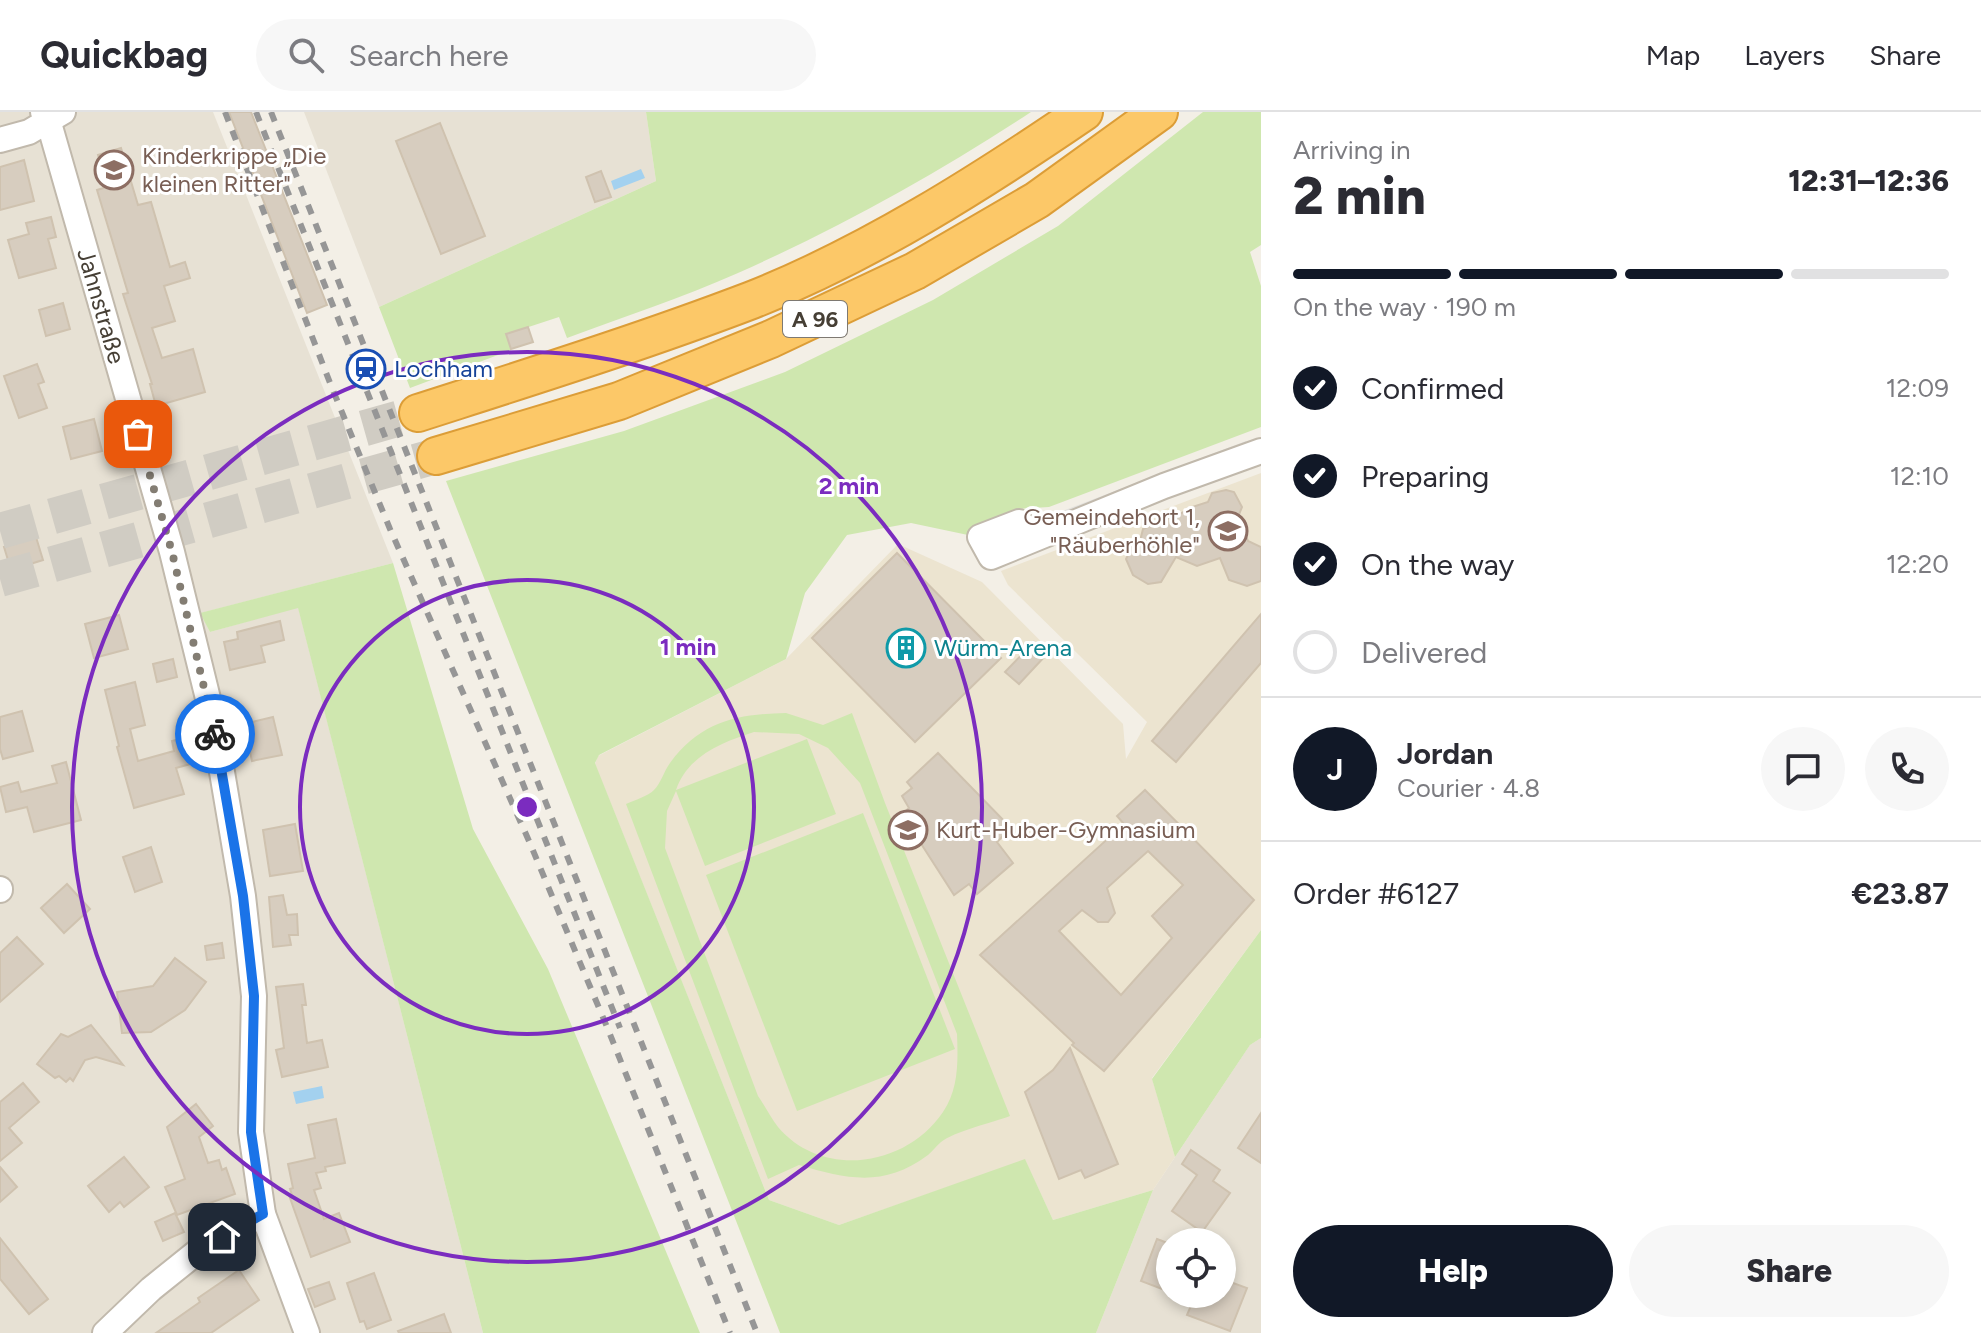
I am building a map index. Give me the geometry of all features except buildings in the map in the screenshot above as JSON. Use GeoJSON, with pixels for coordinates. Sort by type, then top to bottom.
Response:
{"type":"FeatureCollection","features":[{"type":"Feature","properties":{"kind":"highway","name":"A 96"},"geometry":{"type":"LineString","coordinates":[[418,413],[598,355],[754,299],[887,236],[1012,161],[1084,112]]}},
{"type":"Feature","properties":{"kind":"highway","name":"A 96"},"geometry":{"type":"LineString","coordinates":[[436,456],[619,401],[771,339],[915,271],[1037,200],[1159,112]]}},
{"type":"Feature","properties":{"kind":"street"},"geometry":{"type":"LineString","coordinates":[[0,140],[29,132],[53,115]]}},
{"type":"Feature","properties":{"kind":"street","name":"Jahnstraße"},"geometry":{"type":"LineString","coordinates":[[53,115],[172,552],[213,719],[241,882],[254,996],[251,1132],[263,1214],[307,1333]]}},
{"type":"Feature","properties":{"kind":"street"},"geometry":{"type":"LineString","coordinates":[[1038,536],[1261,451]]}},
{"type":"Feature","properties":{"kind":"street"},"geometry":{"type":"LineString","coordinates":[[105,1333],[151,1289],[202,1248],[263,1214]]}},
{"type":"Feature","properties":{"kind":"shaded area"},"geometry":{"type":"Polygon","coordinates":[[[0,112],[213,112],[393,563],[201,613],[210,632],[298,607],[483,1333],[0,1333],[0,112]]]}},
{"type":"Feature","properties":{"kind":"shaded area"},"geometry":{"type":"Polygon","coordinates":[[[304,112],[646,112],[656,181],[379,307],[304,112]]]}},
{"type":"Feature","properties":{"kind":"shaded area"},"geometry":{"type":"Polygon","coordinates":[[[1246,441],[1247,446],[1054,520],[1052,515],[1246,441]]]}},
{"type":"Feature","properties":{"kind":"shaded area","name":"Kurt-Huber-Gymnasium"},"geometry":{"type":"Polygon","coordinates":[[[1261,473],[1261,930],[1152,1078],[1175,1157],[1153,1190],[1053,1220],[1025,1160],[839,1225],[769,1200],[595,764],[598,756],[786,659],[898,544],[982,582],[1123,724],[1126,759],[1147,722],[1008,585],[1001,571],[1261,473]]]}},
{"type":"Feature","properties":{"kind":"shaded area"},"geometry":{"type":"Polygon","coordinates":[[[1261,1038],[1261,1333],[1096,1333],[1153,1190],[1250,1045],[1261,1038]]]}},
{"type":"Feature","properties":{"kind":"green space"},"geometry":{"type":"Polygon","coordinates":[[[646,112],[1031,112],[961,157],[888,198],[738,273],[567,338],[559,317],[507,334],[511,350],[410,388],[379,307],[656,181],[646,112]]]}},
{"type":"Feature","properties":{"kind":"green space"},"geometry":{"type":"Polygon","coordinates":[[[1203,112],[1261,112],[1261,245],[1250,252],[1261,286],[1261,427],[1049,507],[1016,509],[968,535],[911,523],[847,535],[805,593],[786,659],[599,755],[595,763],[769,1200],[839,1225],[1025,1159],[1053,1220],[1153,1190],[1096,1333],[780,1333],[446,481],[624,431],[785,372],[933,300],[1058,226],[1203,112]]]}},
{"type":"Feature","properties":{"kind":"green space"},"geometry":{"type":"Polygon","coordinates":[[[393,563],[473,829],[548,969],[700,1333],[483,1333],[298,608],[210,632],[200,613],[393,563]]]}},
{"type":"Feature","properties":{"kind":"green space"},"geometry":{"type":"Polygon","coordinates":[[[786,713],[823,725],[852,713],[1010,1116],[947,1138],[912,1165],[881,1176],[849,1177],[799,1165],[768,1179],[626,804],[654,790],[682,749],[708,729],[736,718],[786,713]],[[754,732],[730,740],[698,759],[676,790],[807,739],[836,814],[705,866],[676,791],[667,811],[665,848],[758,1096],[773,1120],[797,1144],[818,1155],[840,1160],[864,1160],[908,1145],[943,1112],[955,1084],[957,1034],[860,783],[828,748],[799,734],[754,732]]]}},
{"type":"Feature","properties":{"kind":"green space"},"geometry":{"type":"Polygon","coordinates":[[[863,813],[955,1049],[797,1111],[706,875],[863,813]]]}},
{"type":"Feature","properties":{"kind":"green space"},"geometry":{"type":"Polygon","coordinates":[[[1261,930],[1261,1038],[1250,1045],[1175,1157],[1152,1079],[1261,930]]]}},
{"type":"Feature","properties":{"kind":"water"},"geometry":{"type":"Polygon","coordinates":[[[641,169],[645,178],[614,190],[611,181],[641,169]]]}},
{"type":"Feature","properties":{"kind":"water"},"geometry":{"type":"Polygon","coordinates":[[[322,1086],[324,1098],[296,1104],[293,1092],[322,1086]]]}},
{"type":"Feature","properties":{"kind":"tunnel"},"geometry":{"type":"LineString","coordinates":[[0,531],[418,413]]}},
{"type":"Feature","properties":{"kind":"tunnel"},"geometry":{"type":"LineString","coordinates":[[0,579],[436,456]]}},
{"type":"Feature","properties":{"kind":"railway"},"geometry":{"type":"LineString","coordinates":[[225,112],[390,529],[529,841],[730,1333]]}},
{"type":"Feature","properties":{"kind":"railway"},"geometry":{"type":"LineString","coordinates":[[256,112],[620,1028]]}},
{"type":"Feature","properties":{"kind":"railway"},"geometry":{"type":"LineString","coordinates":[[271,112],[757,1333]]}},
{"type":"Feature","properties":{"kind":"way so far"},"geometry":{"type":"LineString","coordinates":[[138,434],[172,552],[215,734]]}},
{"type":"Feature","properties":{"kind":"place","name":"Kinderkrippe „Die kleinen Ritter\""},"geometry":{"type":"Point","coordinates":[114,170]}},
{"type":"Feature","properties":{"kind":"place","name":"Lochham"},"geometry":{"type":"Point","coordinates":[366,369]}},
{"type":"Feature","properties":{"kind":"place","name":"Gemeindehort 1, \"Räuberhöhle\""},"geometry":{"type":"Point","coordinates":[1228,531]}},
{"type":"Feature","properties":{"kind":"place","name":"Würm-Arena"},"geometry":{"type":"Point","coordinates":[906,648]}},
{"type":"Feature","properties":{"kind":"place","name":"Kurt-Huber-Gymnasium"},"geometry":{"type":"Point","coordinates":[908,830]}},
{"type":"Feature","properties":{"kind":"route"},"geometry":{"type":"LineString","coordinates":[[215,734],[243,896],[254,996],[251,1132],[263,1214],[222,1237]]}}]}
